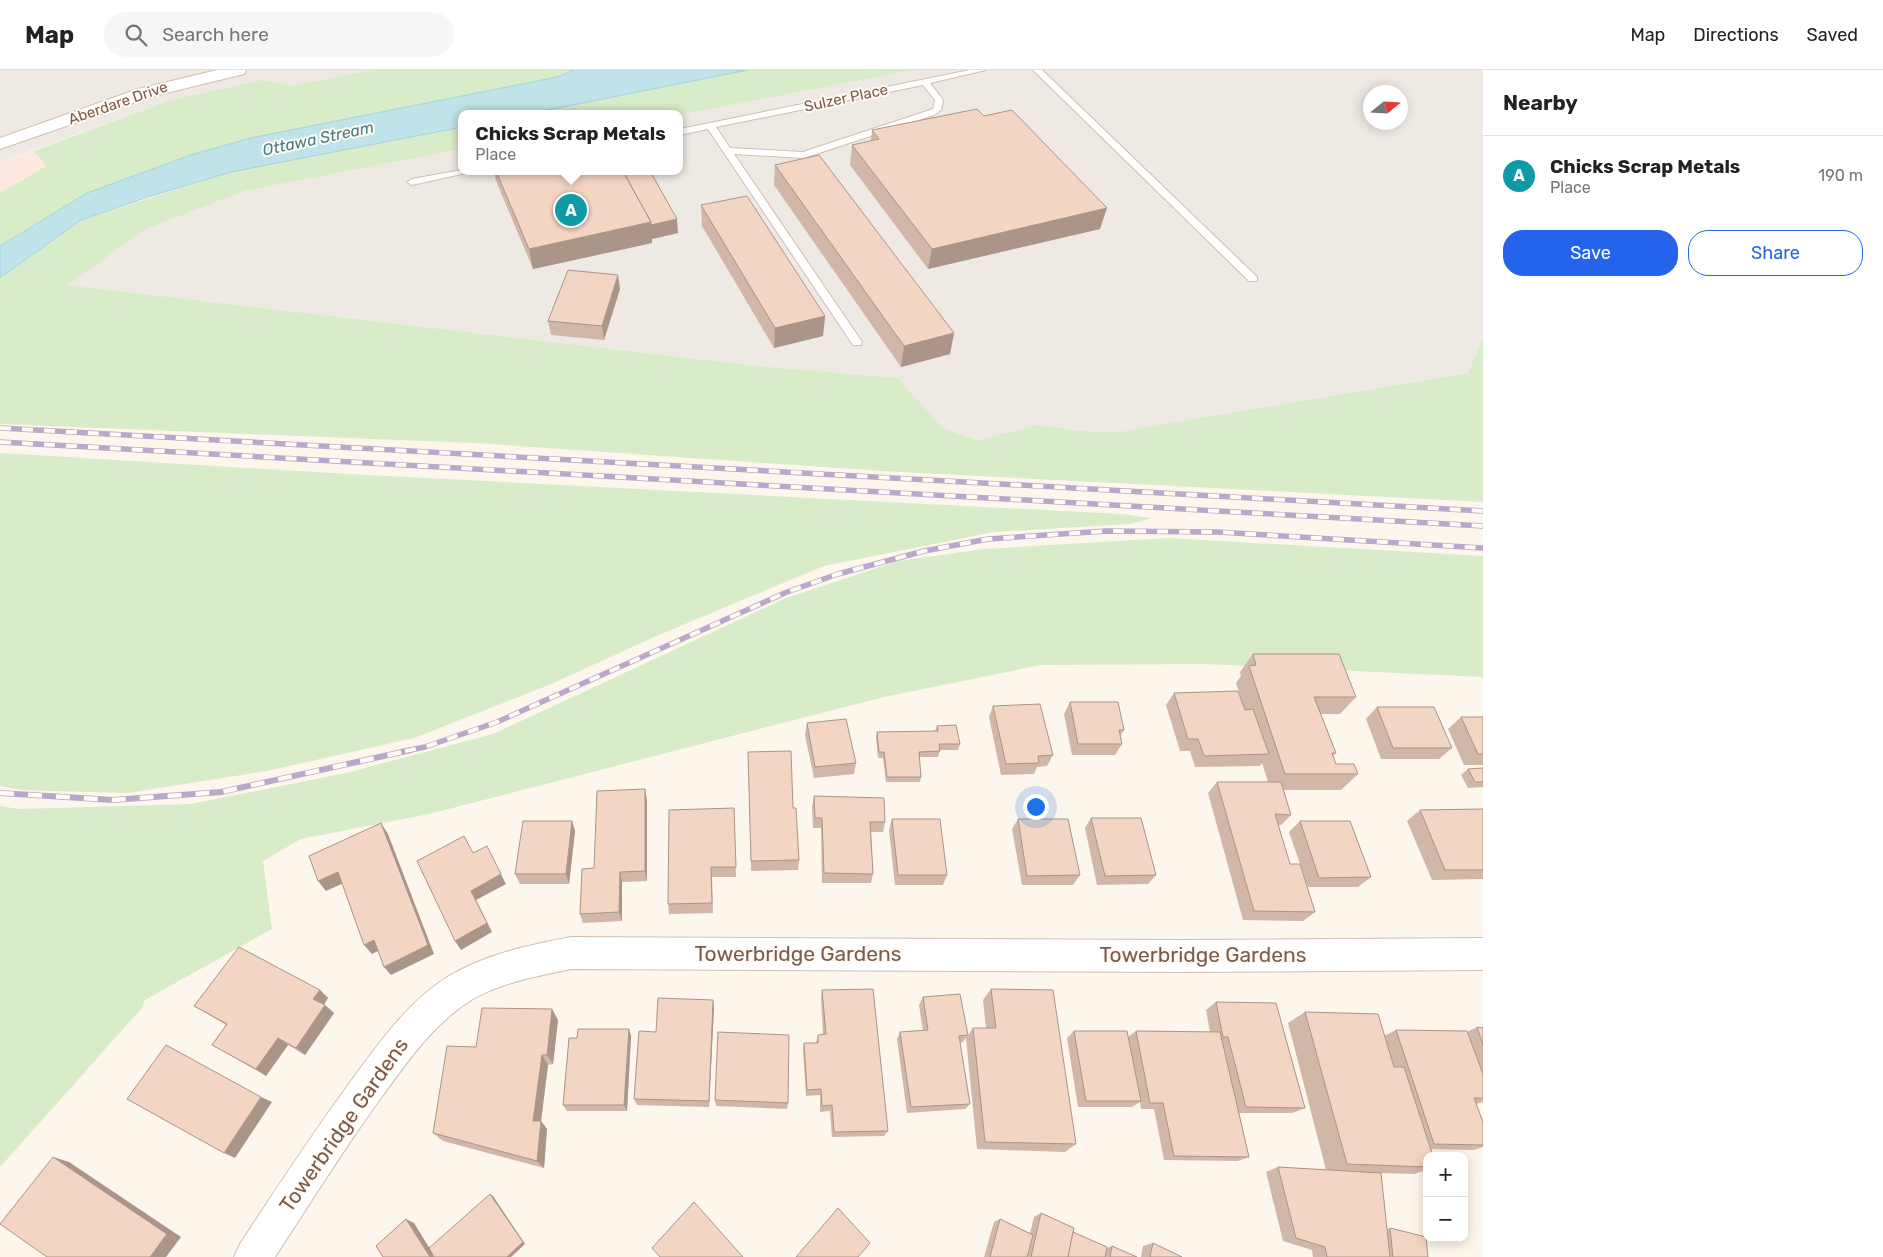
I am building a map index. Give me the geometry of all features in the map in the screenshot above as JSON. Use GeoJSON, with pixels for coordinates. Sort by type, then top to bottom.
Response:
{"type":"FeatureCollection","features":[{"type":"Feature","properties":{"kind":"street","name":"Aberdare Drive"},"geometry":{"type":"LineString","coordinates":[[0,144],[144,93],[238,70]]}},
{"type":"Feature","properties":{"kind":"street","name":"Towerbridge Gardens"},"geometry":{"type":"LineString","coordinates":[[253,1257],[332,1136],[411,1030],[448,996],[490,974],[521,963],[571,953],[1162,956],[1483,954]]}},
{"type":"Feature","properties":{"kind":"lane","name":"Sulzer Place"},"geometry":{"type":"LineString","coordinates":[[683,132],[982,70]]}},
{"type":"Feature","properties":{"kind":"lane"},"geometry":{"type":"LineString","coordinates":[[1037,70],[1253,279]]}},
{"type":"Feature","properties":{"kind":"lane"},"geometry":{"type":"LineString","coordinates":[[727,151],[804,155],[931,113],[937,110],[939,100],[925,82]]}},
{"type":"Feature","properties":{"kind":"lane"},"geometry":{"type":"LineString","coordinates":[[711,127],[857,342]]}},
{"type":"Feature","properties":{"kind":"lane"},"geometry":{"type":"LineString","coordinates":[[412,182],[458,173]]}},
{"type":"Feature","properties":{"kind":"shaded area"},"geometry":{"type":"Polygon","coordinates":[[[0,70],[372,70],[291,86],[261,80],[171,100],[0,162],[0,70]]]}},
{"type":"Feature","properties":{"kind":"shaded area"},"geometry":{"type":"Polygon","coordinates":[[[913,70],[1483,70],[1483,337],[1468,373],[1118,432],[1083,431],[1037,425],[977,440],[943,428],[898,378],[749,365],[66,285],[146,229],[245,191],[458,150],[458,175],[683,175],[683,114],[913,70]]]}},
{"type":"Feature","properties":{"kind":"shaded area"},"geometry":{"type":"Polygon","coordinates":[[[33,151],[47,165],[0,193],[0,162],[33,151]]]}},
{"type":"Feature","properties":{"kind":"green space"},"geometry":{"type":"Polygon","coordinates":[[[372,70],[574,70],[557,77],[251,138],[191,155],[87,193],[0,246],[0,193],[46,166],[33,151],[171,100],[261,80],[291,86],[372,70]]]}},
{"type":"Feature","properties":{"kind":"green space"},"geometry":{"type":"Polygon","coordinates":[[[748,70],[913,70],[683,114],[683,110],[548,110],[748,70]]]}},
{"type":"Feature","properties":{"kind":"green space"},"geometry":{"type":"Polygon","coordinates":[[[458,128],[458,150],[245,191],[146,229],[67,285],[749,365],[898,378],[943,428],[977,440],[1037,425],[1083,431],[1118,432],[1468,373],[1483,337],[1483,502],[882,471],[475,443],[0,424],[0,278],[81,220],[231,172],[458,128]]]}},
{"type":"Feature","properties":{"kind":"green space"},"geometry":{"type":"Polygon","coordinates":[[[0,453],[349,474],[1121,514],[1152,518],[1130,524],[994,532],[824,566],[661,634],[549,685],[414,738],[267,771],[127,793],[21,790],[0,786],[0,453]]]}},
{"type":"Feature","properties":{"kind":"green space"},"geometry":{"type":"Polygon","coordinates":[[[1169,538],[1483,556],[1483,677],[1205,664],[1041,665],[884,697],[429,814],[301,839],[263,861],[272,929],[145,1000],[142,1008],[0,1167],[0,806],[19,809],[191,804],[346,773],[493,734],[786,598],[898,561],[984,549],[1169,538]]]}},
{"type":"Feature","properties":{"kind":"water","name":"Ottawa Stream"},"geometry":{"type":"Polygon","coordinates":[[[574,70],[748,70],[548,110],[458,110],[458,128],[231,172],[81,220],[0,278],[0,246],[87,193],[191,155],[251,138],[557,77],[574,70]]]}},
{"type":"Feature","properties":{"kind":"building"},"geometry":{"type":"Polygon","coordinates":[[[977,109],[984,116],[1012,110],[1107,208],[932,249],[852,145],[879,139],[872,130],[977,109]]]}},
{"type":"Feature","properties":{"kind":"building"},"geometry":{"type":"Polygon","coordinates":[[[819,155],[954,333],[904,346],[775,165],[819,155]]]}},
{"type":"Feature","properties":{"kind":"building"},"geometry":{"type":"Polygon","coordinates":[[[498,175],[625,175],[651,222],[529,249],[498,175]]]}},
{"type":"Feature","properties":{"kind":"building"},"geometry":{"type":"Polygon","coordinates":[[[625,175],[652,175],[677,219],[651,225],[625,175]]]}},
{"type":"Feature","properties":{"kind":"building"},"geometry":{"type":"Polygon","coordinates":[[[747,196],[825,316],[775,328],[701,205],[747,196]]]}},
{"type":"Feature","properties":{"kind":"building"},"geometry":{"type":"Polygon","coordinates":[[[568,270],[618,275],[602,326],[548,321],[568,270]]]}},
{"type":"Feature","properties":{"kind":"building"},"geometry":{"type":"Polygon","coordinates":[[[1253,654],[1339,654],[1356,697],[1314,697],[1336,753],[1332,753],[1336,764],[1354,764],[1358,774],[1285,774],[1249,666],[1256,665],[1253,654]]]}},
{"type":"Feature","properties":{"kind":"building"},"geometry":{"type":"Polygon","coordinates":[[[1238,691],[1245,710],[1253,709],[1269,754],[1204,756],[1198,739],[1188,739],[1174,693],[1238,691]]]}},
{"type":"Feature","properties":{"kind":"building"},"geometry":{"type":"Polygon","coordinates":[[[1070,702],[1118,702],[1124,730],[1119,730],[1122,744],[1078,744],[1070,702]]]}},
{"type":"Feature","properties":{"kind":"building"},"geometry":{"type":"Polygon","coordinates":[[[1040,704],[1053,755],[1038,756],[1039,763],[1006,764],[993,706],[1040,704]]]}},
{"type":"Feature","properties":{"kind":"building"},"geometry":{"type":"Polygon","coordinates":[[[1377,707],[1434,707],[1452,748],[1393,748],[1377,707]]]}},
{"type":"Feature","properties":{"kind":"building"},"geometry":{"type":"Polygon","coordinates":[[[1461,717],[1483,717],[1483,754],[1478,754],[1461,717]]]}},
{"type":"Feature","properties":{"kind":"building"},"geometry":{"type":"Polygon","coordinates":[[[846,719],[856,763],[815,767],[807,723],[846,719]]]}},
{"type":"Feature","properties":{"kind":"building"},"geometry":{"type":"Polygon","coordinates":[[[956,725],[960,744],[939,744],[940,751],[919,752],[921,777],[887,777],[884,752],[879,752],[877,732],[938,731],[937,726],[956,725]]]}},
{"type":"Feature","properties":{"kind":"building"},"geometry":{"type":"Polygon","coordinates":[[[791,751],[793,808],[796,808],[799,860],[751,861],[748,752],[791,751]]]}},
{"type":"Feature","properties":{"kind":"building"},"geometry":{"type":"Polygon","coordinates":[[[1483,768],[1483,782],[1475,782],[1468,769],[1483,768]]]}},
{"type":"Feature","properties":{"kind":"building"},"geometry":{"type":"Polygon","coordinates":[[[1217,782],[1281,782],[1291,815],[1275,814],[1290,864],[1300,864],[1315,912],[1254,911],[1217,782]]]}},
{"type":"Feature","properties":{"kind":"building"},"geometry":{"type":"Polygon","coordinates":[[[645,789],[645,871],[620,872],[619,912],[580,914],[582,869],[594,868],[597,791],[645,789]]]}},
{"type":"Feature","properties":{"kind":"building"},"geometry":{"type":"Polygon","coordinates":[[[814,796],[884,798],[885,822],[870,822],[873,874],[824,873],[822,818],[815,818],[814,796]]]}},
{"type":"Feature","properties":{"kind":"building"},"geometry":{"type":"Polygon","coordinates":[[[734,808],[736,867],[711,867],[712,903],[668,904],[669,810],[734,808]]]}},
{"type":"Feature","properties":{"kind":"building"},"geometry":{"type":"Polygon","coordinates":[[[1483,809],[1483,870],[1445,870],[1420,810],[1483,809]]]}},
{"type":"Feature","properties":{"kind":"building"},"geometry":{"type":"Polygon","coordinates":[[[1091,818],[1141,818],[1156,875],[1105,876],[1091,818]]]}},
{"type":"Feature","properties":{"kind":"building"},"geometry":{"type":"Polygon","coordinates":[[[892,819],[940,819],[947,875],[898,875],[892,819]]]}},
{"type":"Feature","properties":{"kind":"building"},"geometry":{"type":"Polygon","coordinates":[[[1018,819],[1068,819],[1080,875],[1027,876],[1018,819]]]}},
{"type":"Feature","properties":{"kind":"building"},"geometry":{"type":"Polygon","coordinates":[[[523,821],[572,821],[566,874],[515,874],[523,821]]]}},
{"type":"Feature","properties":{"kind":"building"},"geometry":{"type":"Polygon","coordinates":[[[1300,821],[1350,821],[1371,877],[1319,878],[1300,821]]]}},
{"type":"Feature","properties":{"kind":"building"},"geometry":{"type":"Polygon","coordinates":[[[381,823],[428,945],[384,967],[374,940],[364,945],[338,872],[318,881],[309,856],[381,823]]]}},
{"type":"Feature","properties":{"kind":"building"},"geometry":{"type":"Polygon","coordinates":[[[464,836],[473,853],[487,846],[501,874],[471,891],[487,923],[455,941],[417,861],[464,836]]]}},
{"type":"Feature","properties":{"kind":"building"},"geometry":{"type":"Polygon","coordinates":[[[239,947],[320,990],[313,999],[325,1005],[296,1048],[278,1038],[256,1069],[212,1045],[227,1024],[194,1006],[239,947]]]}},
{"type":"Feature","properties":{"kind":"building"},"geometry":{"type":"Polygon","coordinates":[[[873,989],[888,1131],[834,1132],[832,1105],[822,1106],[821,1089],[807,1090],[804,1043],[818,1043],[818,1035],[826,1034],[822,990],[873,989]]]}},
{"type":"Feature","properties":{"kind":"building"},"geometry":{"type":"Polygon","coordinates":[[[991,989],[1053,990],[1076,1144],[985,1142],[973,1028],[996,1028],[991,989]]]}},
{"type":"Feature","properties":{"kind":"building"},"geometry":{"type":"Polygon","coordinates":[[[960,994],[968,1035],[959,1036],[970,1104],[911,1107],[900,1032],[928,1030],[923,997],[960,994]]]}},
{"type":"Feature","properties":{"kind":"building"},"geometry":{"type":"Polygon","coordinates":[[[658,998],[713,1000],[709,1101],[634,1099],[639,1031],[656,1032],[658,998]]]}},
{"type":"Feature","properties":{"kind":"building"},"geometry":{"type":"Polygon","coordinates":[[[1216,1002],[1276,1003],[1305,1108],[1246,1107],[1228,1037],[1223,1037],[1216,1002]]]}},
{"type":"Feature","properties":{"kind":"building"},"geometry":{"type":"Polygon","coordinates":[[[482,1008],[552,1009],[547,1055],[542,1055],[533,1121],[541,1121],[537,1161],[433,1133],[447,1046],[476,1047],[482,1008]]]}},
{"type":"Feature","properties":{"kind":"building"},"geometry":{"type":"Polygon","coordinates":[[[1305,1012],[1378,1014],[1394,1067],[1404,1067],[1432,1152],[1423,1152],[1423,1167],[1347,1164],[1305,1012]]]}},
{"type":"Feature","properties":{"kind":"building"},"geometry":{"type":"Polygon","coordinates":[[[1477,1027],[1483,1028],[1483,1045],[1477,1027]]]}},
{"type":"Feature","properties":{"kind":"building"},"geometry":{"type":"Polygon","coordinates":[[[578,1029],[629,1029],[624,1105],[563,1105],[569,1038],[577,1038],[578,1029]]]}},
{"type":"Feature","properties":{"kind":"building"},"geometry":{"type":"Polygon","coordinates":[[[1396,1030],[1467,1031],[1483,1074],[1483,1098],[1474,1098],[1483,1122],[1483,1145],[1434,1144],[1396,1030]]]}},
{"type":"Feature","properties":{"kind":"building"},"geometry":{"type":"Polygon","coordinates":[[[1074,1031],[1127,1031],[1141,1101],[1086,1101],[1074,1031]]]}},
{"type":"Feature","properties":{"kind":"building"},"geometry":{"type":"Polygon","coordinates":[[[1136,1031],[1220,1032],[1249,1157],[1174,1156],[1163,1103],[1150,1103],[1136,1031]]]}},
{"type":"Feature","properties":{"kind":"building"},"geometry":{"type":"Polygon","coordinates":[[[718,1032],[789,1035],[788,1103],[715,1100],[718,1032]]]}},
{"type":"Feature","properties":{"kind":"building"},"geometry":{"type":"Polygon","coordinates":[[[166,1045],[261,1097],[224,1153],[127,1099],[166,1045]]]}},
{"type":"Feature","properties":{"kind":"building"},"geometry":{"type":"Polygon","coordinates":[[[53,1157],[167,1234],[150,1257],[47,1257],[0,1224],[53,1157]]]}},
{"type":"Feature","properties":{"kind":"building"},"geometry":{"type":"Polygon","coordinates":[[[1278,1167],[1381,1173],[1390,1257],[1327,1257],[1325,1247],[1296,1238],[1278,1167]]]}},
{"type":"Feature","properties":{"kind":"building"},"geometry":{"type":"Polygon","coordinates":[[[490,1194],[523,1242],[507,1257],[434,1257],[429,1248],[490,1194]]]}},
{"type":"Feature","properties":{"kind":"building"},"geometry":{"type":"Polygon","coordinates":[[[694,1202],[743,1257],[660,1257],[652,1248],[694,1202]]]}},
{"type":"Feature","properties":{"kind":"building"},"geometry":{"type":"Polygon","coordinates":[[[838,1208],[870,1243],[858,1257],[796,1257],[838,1208]]]}},
{"type":"Feature","properties":{"kind":"building"},"geometry":{"type":"Polygon","coordinates":[[[1041,1213],[1074,1228],[1068,1257],[1031,1257],[1041,1213]]]}},
{"type":"Feature","properties":{"kind":"building"},"geometry":{"type":"Polygon","coordinates":[[[406,1219],[430,1257],[383,1257],[376,1246],[406,1219]]]}},
{"type":"Feature","properties":{"kind":"building"},"geometry":{"type":"Polygon","coordinates":[[[1000,1219],[1033,1235],[1027,1257],[990,1257],[1000,1219]]]}},
{"type":"Feature","properties":{"kind":"building"},"geometry":{"type":"Polygon","coordinates":[[[1390,1228],[1423,1236],[1423,1242],[1426,1242],[1428,1257],[1393,1257],[1390,1228]]]}},
{"type":"Feature","properties":{"kind":"building"},"geometry":{"type":"Polygon","coordinates":[[[1073,1232],[1107,1247],[1105,1257],[1068,1257],[1073,1232]]]}},
{"type":"Feature","properties":{"kind":"building"},"geometry":{"type":"Polygon","coordinates":[[[1153,1243],[1182,1257],[1150,1257],[1153,1243]]]}},
{"type":"Feature","properties":{"kind":"building"},"geometry":{"type":"Polygon","coordinates":[[[1112,1246],[1137,1257],[1110,1257],[1112,1246]]]}},
{"type":"Feature","properties":{"kind":"railway"},"geometry":{"type":"LineString","coordinates":[[0,428],[1483,511]]}},
{"type":"Feature","properties":{"kind":"railway"},"geometry":{"type":"LineString","coordinates":[[0,442],[1483,526]]}},
{"type":"Feature","properties":{"kind":"railway"},"geometry":{"type":"LineString","coordinates":[[405,751],[425,747],[497,722],[787,592],[838,574],[924,551],[988,539],[1106,531],[1217,532],[1483,548]]}},
{"type":"Feature","properties":{"kind":"railway"},"geometry":{"type":"LineString","coordinates":[[0,793],[113,800],[221,792],[411,750]]}},
{"type":"Feature","properties":{"kind":"place","name":"Chicks Scrap Metals"},"geometry":{"type":"Point","coordinates":[571,210]}}]}
